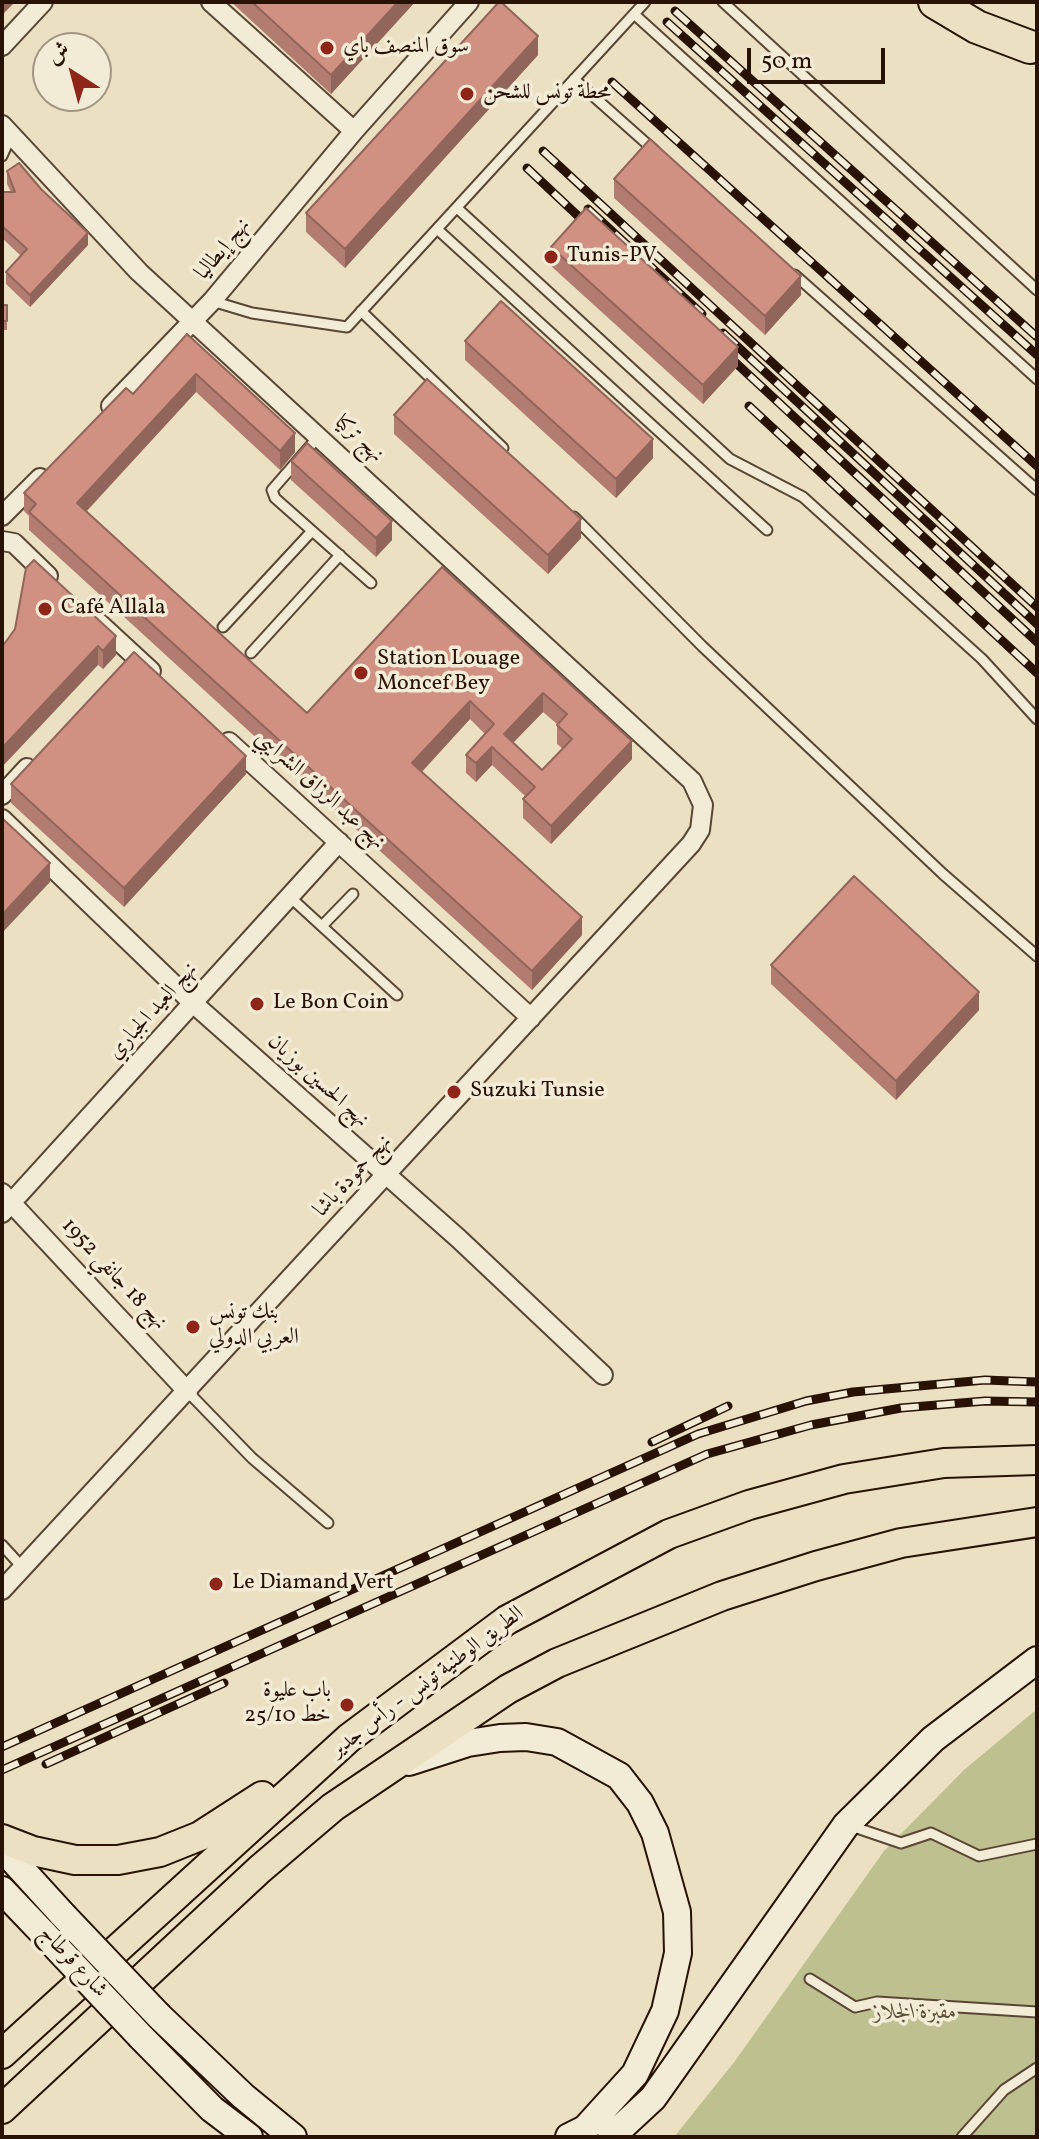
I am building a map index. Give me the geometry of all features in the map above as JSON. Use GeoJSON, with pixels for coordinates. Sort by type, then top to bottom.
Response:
{"type":"FeatureCollection","features":[{"type":"Feature","properties":{"kind":"highway"},"geometry":{"type":"LineString","coordinates":[[935,2],[977,27],[1033,50]]}},
{"type":"Feature","properties":{"kind":"highway"},"geometry":{"type":"LineString","coordinates":[[976,2],[1033,50]]}},
{"type":"Feature","properties":{"kind":"main road","name":"الطريق الوطنية تونس - رأس جدير"},"geometry":{"type":"LineString","coordinates":[[2,2054],[349,1738],[507,1620],[669,1534],[749,1505],[844,1479],[944,1463],[1037,1460]]}},
{"type":"Feature","properties":{"kind":"main road","name":"الطريق الوطنية تونس - رأس جدير"},"geometry":{"type":"LineString","coordinates":[[2,2109],[260,1869],[333,1807],[508,1689],[545,1670],[722,1596],[901,1543],[1037,1522]]}},
{"type":"Feature","properties":{"kind":"main road"},"geometry":{"type":"LineString","coordinates":[[611,2137],[653,2098],[846,1825],[933,1739],[1037,1660]]}},
{"type":"Feature","properties":{"kind":"main road"},"geometry":{"type":"LineString","coordinates":[[394,1766],[468,1743],[526,1737],[557,1742],[619,1776],[640,1803],[655,1833],[677,1912],[678,1953],[665,2011],[635,2074],[585,2129],[569,2137]]}},
{"type":"Feature","properties":{"kind":"main road"},"geometry":{"type":"LineString","coordinates":[[2,1839],[33,1851],[75,1860],[118,1860],[160,1852],[200,1836],[349,1738]]}},
{"type":"Feature","properties":{"kind":"main road"},"geometry":{"type":"LineString","coordinates":[[2,1848],[53,1924],[159,2016],[243,2096],[293,2137]]}},
{"type":"Feature","properties":{"kind":"main road","name":"شارع قرطاج"},"geometry":{"type":"LineString","coordinates":[[2,1890],[53,1924],[141,2037],[212,2109],[249,2137]]}},
{"type":"Feature","properties":{"kind":"street"},"geometry":{"type":"LineString","coordinates":[[2,46],[43,2]]}},
{"type":"Feature","properties":{"kind":"street"},"geometry":{"type":"LineString","coordinates":[[211,2],[354,131]]}},
{"type":"Feature","properties":{"kind":"street","name":"نهج إيطاليا"},"geometry":{"type":"LineString","coordinates":[[98,420],[212,301],[354,131],[469,2]]}},
{"type":"Feature","properties":{"kind":"street","name":"نهج تركيا"},"geometry":{"type":"LineString","coordinates":[[6,130],[139,272],[692,781]]}},
{"type":"Feature","properties":{"kind":"street"},"geometry":{"type":"LineString","coordinates":[[2,516],[55,463]]}},
{"type":"Feature","properties":{"kind":"street"},"geometry":{"type":"LineString","coordinates":[[2,541],[14,543],[57,584]]}},
{"type":"Feature","properties":{"kind":"street"},"geometry":{"type":"LineString","coordinates":[[89,614],[127,661],[167,686]]}},
{"type":"Feature","properties":{"kind":"street","name":"نهج عبد الرزاق الشرايبي"},"geometry":{"type":"LineString","coordinates":[[213,728],[531,1018]]}},
{"type":"Feature","properties":{"kind":"street"},"geometry":{"type":"LineString","coordinates":[[2,795],[46,748]]}},
{"type":"Feature","properties":{"kind":"street","name":"نهج حمودة باشا"},"geometry":{"type":"LineString","coordinates":[[2,1590],[691,844],[700,830],[703,805],[692,781]]}},
{"type":"Feature","properties":{"kind":"street","name":"نهج الحسين بوزيان"},"geometry":{"type":"LineString","coordinates":[[2,819],[194,1004],[603,1375]]}},
{"type":"Feature","properties":{"kind":"street","name":"نهج العيد الجباري"},"geometry":{"type":"LineString","coordinates":[[6,1203],[194,1004],[339,842]]}},
{"type":"Feature","properties":{"kind":"street","name":"نهج 18 جانفي 1952"},"geometry":{"type":"LineString","coordinates":[[6,1203],[188,1392]]}},
{"type":"Feature","properties":{"kind":"lane"},"geometry":{"type":"LineString","coordinates":[[212,301],[252,313],[347,327],[645,2]]}},
{"type":"Feature","properties":{"kind":"lane"},"geometry":{"type":"LineString","coordinates":[[723,2],[1037,290]]}},
{"type":"Feature","properties":{"kind":"lane"},"geometry":{"type":"LineString","coordinates":[[634,14],[1037,379]]}},
{"type":"Feature","properties":{"kind":"lane"},"geometry":{"type":"LineString","coordinates":[[574,79],[664,159]]}},
{"type":"Feature","properties":{"kind":"lane"},"geometry":{"type":"LineString","coordinates":[[2,156],[6,130]]}},
{"type":"Feature","properties":{"kind":"lane"},"geometry":{"type":"LineString","coordinates":[[457,208],[730,459],[803,497],[982,659],[1037,719]]}},
{"type":"Feature","properties":{"kind":"lane"},"geometry":{"type":"LineString","coordinates":[[437,229],[767,530]]}},
{"type":"Feature","properties":{"kind":"lane"},"geometry":{"type":"LineString","coordinates":[[780,262],[1037,490]]}},
{"type":"Feature","properties":{"kind":"lane"},"geometry":{"type":"LineString","coordinates":[[361,311],[509,455]]}},
{"type":"Feature","properties":{"kind":"lane"},"geometry":{"type":"LineString","coordinates":[[319,436],[272,490],[275,498],[371,583]]}},
{"type":"Feature","properties":{"kind":"lane"},"geometry":{"type":"LineString","coordinates":[[566,510],[805,744],[943,874],[1037,956]]}},
{"type":"Feature","properties":{"kind":"lane"},"geometry":{"type":"LineString","coordinates":[[223,627],[312,531]]}},
{"type":"Feature","properties":{"kind":"lane"},"geometry":{"type":"LineString","coordinates":[[251,653],[340,555]]}},
{"type":"Feature","properties":{"kind":"lane"},"geometry":{"type":"LineString","coordinates":[[322,926],[353,894]]}},
{"type":"Feature","properties":{"kind":"lane"},"geometry":{"type":"LineString","coordinates":[[290,897],[397,995]]}},
{"type":"Feature","properties":{"kind":"lane"},"geometry":{"type":"LineString","coordinates":[[188,1392],[252,1458],[328,1523]]}},
{"type":"Feature","properties":{"kind":"lane"},"geometry":{"type":"LineString","coordinates":[[2,1545],[23,1568]]}},
{"type":"Feature","properties":{"kind":"lane"},"geometry":{"type":"LineString","coordinates":[[846,1825],[901,1843],[931,1833],[979,1856],[1037,1844]]}},
{"type":"Feature","properties":{"kind":"lane"},"geometry":{"type":"LineString","coordinates":[[810,1979],[855,2007],[877,2002],[1037,2012]]}},
{"type":"Feature","properties":{"kind":"lane"},"geometry":{"type":"LineString","coordinates":[[962,2137],[1004,2090],[1037,2068]]}},
{"type":"Feature","properties":{"kind":"green space","name":"مقبرة الجلاز"},"geometry":{"type":"Polygon","coordinates":[[[1037,1709],[1037,2137],[674,2137],[735,2061],[884,1851],[964,1770],[1037,1709]]]}},
{"type":"Feature","properties":{"kind":"building","name":"سوق المنصف باي"},"geometry":{"type":"Polygon","coordinates":[[[252,2],[398,2],[331,75],[252,2]]]}},
{"type":"Feature","properties":{"kind":"building"},"geometry":{"type":"Polygon","coordinates":[[[499,2],[538,36],[345,249],[306,213],[499,2]]]}},
{"type":"Feature","properties":{"kind":"building"},"geometry":{"type":"Polygon","coordinates":[[[650,139],[801,276],[765,316],[614,179],[650,139]]]}},
{"type":"Feature","properties":{"kind":"building"},"geometry":{"type":"Polygon","coordinates":[[[19,163],[41,189],[88,233],[30,295],[6,272],[27,249],[2,226],[2,192],[15,192],[7,171],[19,163]]]}},
{"type":"Feature","properties":{"kind":"building"},"geometry":{"type":"Polygon","coordinates":[[[586,208],[738,347],[703,385],[551,247],[586,208]]]}},
{"type":"Feature","properties":{"kind":"building"},"geometry":{"type":"Polygon","coordinates":[[[501,301],[653,439],[616,479],[465,341],[501,301]]]}},
{"type":"Feature","properties":{"kind":"building"},"geometry":{"type":"Polygon","coordinates":[[[2,305],[7,305],[7,321],[2,321],[2,305]]]}},
{"type":"Feature","properties":{"kind":"building"},"geometry":{"type":"Polygon","coordinates":[[[187,334],[295,433],[280,451],[196,374],[77,503],[307,713],[442,567],[632,741],[551,826],[523,799],[535,787],[492,747],[476,763],[466,755],[494,724],[470,701],[412,763],[582,917],[532,971],[29,512],[36,504],[24,493],[126,388],[133,394],[187,334]],[[543,693],[504,734],[542,770],[572,739],[557,725],[567,714],[543,693]]]}},
{"type":"Feature","properties":{"kind":"building"},"geometry":{"type":"Polygon","coordinates":[[[427,379],[581,519],[548,555],[394,415],[427,379]]]}},
{"type":"Feature","properties":{"kind":"building"},"geometry":{"type":"Polygon","coordinates":[[[307,443],[392,521],[376,538],[291,461],[307,443]]]}},
{"type":"Feature","properties":{"kind":"building"},"geometry":{"type":"Polygon","coordinates":[[[34,560],[116,636],[103,651],[98,646],[2,748],[2,647],[15,629],[26,568],[34,560]]]}},
{"type":"Feature","properties":{"kind":"building"},"geometry":{"type":"Polygon","coordinates":[[[134,652],[246,756],[124,888],[11,784],[134,652]]]}},
{"type":"Feature","properties":{"kind":"building"},"geometry":{"type":"Polygon","coordinates":[[[2,818],[50,863],[2,915],[2,818]]]}},
{"type":"Feature","properties":{"kind":"building"},"geometry":{"type":"Polygon","coordinates":[[[854,876],[979,992],[896,1081],[771,965],[854,876]]]}},
{"type":"Feature","properties":{"kind":"railway"},"geometry":{"type":"LineString","coordinates":[[675,11],[1037,337]]}},
{"type":"Feature","properties":{"kind":"railway"},"geometry":{"type":"LineString","coordinates":[[667,22],[1037,355]]}},
{"type":"Feature","properties":{"kind":"railway"},"geometry":{"type":"LineString","coordinates":[[612,82],[1037,466]]}},
{"type":"Feature","properties":{"kind":"railway"},"geometry":{"type":"LineString","coordinates":[[543,151],[1037,607]]}},
{"type":"Feature","properties":{"kind":"railway"},"geometry":{"type":"LineString","coordinates":[[527,168],[594,231]]}},
{"type":"Feature","properties":{"kind":"railway"},"geometry":{"type":"LineString","coordinates":[[588,209],[702,314]]}},
{"type":"Feature","properties":{"kind":"railway"},"geometry":{"type":"LineString","coordinates":[[723,333],[1037,624]]}},
{"type":"Feature","properties":{"kind":"railway"},"geometry":{"type":"LineString","coordinates":[[723,351],[1037,642]]}},
{"type":"Feature","properties":{"kind":"railway"},"geometry":{"type":"LineString","coordinates":[[749,406],[1037,673]]}},
{"type":"Feature","properties":{"kind":"railway"},"geometry":{"type":"LineString","coordinates":[[2,1747],[698,1434],[806,1401],[853,1392],[985,1380],[1037,1382]]}},
{"type":"Feature","properties":{"kind":"railway"},"geometry":{"type":"LineString","coordinates":[[2,1770],[707,1454],[811,1425],[901,1408],[985,1401],[1037,1402]]}},
{"type":"Feature","properties":{"kind":"railway"},"geometry":{"type":"LineString","coordinates":[[652,1442],[728,1406]]}},
{"type":"Feature","properties":{"kind":"railway"},"geometry":{"type":"LineString","coordinates":[[46,1764],[224,1683]]}},
{"type":"Feature","properties":{"kind":"place","name":"سوق المنصف باي"},"geometry":{"type":"Point","coordinates":[327,48]}},
{"type":"Feature","properties":{"kind":"place","name":"محطة تونس للشحن"},"geometry":{"type":"Point","coordinates":[467,94]}},
{"type":"Feature","properties":{"kind":"place","name":"Tunis-PV"},"geometry":{"type":"Point","coordinates":[551,257]}},
{"type":"Feature","properties":{"kind":"place","name":"Café Allala"},"geometry":{"type":"Point","coordinates":[45,609]}},
{"type":"Feature","properties":{"kind":"place","name":"Station Louage Moncef Bey"},"geometry":{"type":"Point","coordinates":[361,673]}},
{"type":"Feature","properties":{"kind":"place","name":"Le Bon Coin"},"geometry":{"type":"Point","coordinates":[257,1004]}},
{"type":"Feature","properties":{"kind":"place","name":"Suzuki Tunsie"},"geometry":{"type":"Point","coordinates":[454,1092]}},
{"type":"Feature","properties":{"kind":"place","name":"بنك تونس العربي الدولي"},"geometry":{"type":"Point","coordinates":[193,1327]}},
{"type":"Feature","properties":{"kind":"place","name":"Le Diamand Vert"},"geometry":{"type":"Point","coordinates":[216,1584]}},
{"type":"Feature","properties":{"kind":"place","name":"باب عليوة خط 25/10"},"geometry":{"type":"Point","coordinates":[347,1705]}}]}
